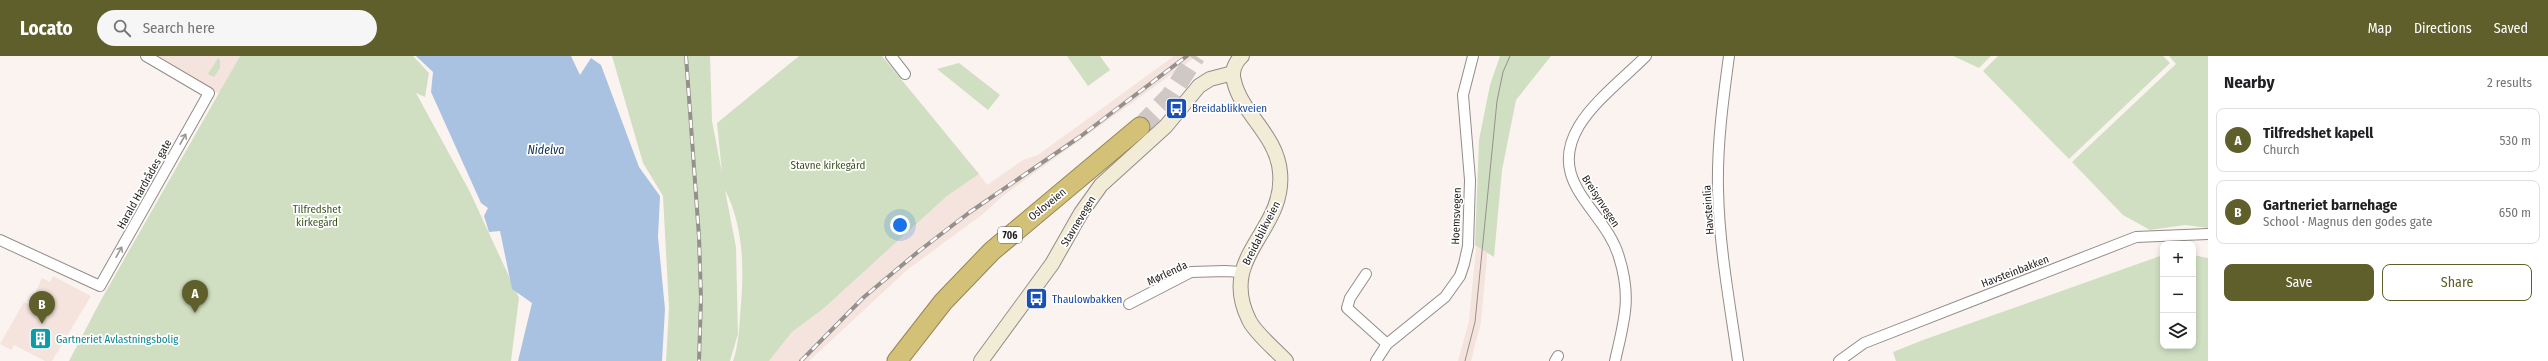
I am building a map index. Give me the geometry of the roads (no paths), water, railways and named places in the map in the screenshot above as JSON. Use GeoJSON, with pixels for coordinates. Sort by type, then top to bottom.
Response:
{"type":"FeatureCollection","features":[{"type":"Feature","properties":{"kind":"highway","name":"Osloveien"},"geometry":{"type":"LineString","coordinates":[[897,361],[943,302],[992,251],[1140,127]]}},
{"type":"Feature","properties":{"kind":"street","name":"Harald Hardrådes gate"},"geometry":{"type":"LineString","coordinates":[[0,240],[100,286],[209,93],[146,56]]}},
{"type":"Feature","properties":{"kind":"street"},"geometry":{"type":"LineString","coordinates":[[891,56],[905,74]]}},
{"type":"Feature","properties":{"kind":"street"},"geometry":{"type":"LineString","coordinates":[[1233,73],[1235,65],[1242,56]]}},
{"type":"Feature","properties":{"kind":"street","name":"Hoemsvegen"},"geometry":{"type":"LineString","coordinates":[[1376,361],[1387,344],[1446,297],[1460,276],[1464,264],[1468,246],[1470,180],[1463,95],[1473,56]]}},
{"type":"Feature","properties":{"kind":"street","name":"Breisynvegen"},"geometry":{"type":"LineString","coordinates":[[1615,361],[1627,302],[1621,262],[1608,232],[1576,189],[1571,177],[1568,157],[1579,126],[1646,56]]}},
{"type":"Feature","properties":{"kind":"street","name":"Havsteinlia"},"geometry":{"type":"LineString","coordinates":[[1729,56],[1721,118],[1718,189],[1726,277],[1738,361]]}},
{"type":"Feature","properties":{"kind":"street","name":"Breidablikveien"},"geometry":{"type":"LineString","coordinates":[[1233,73],[1236,88],[1274,151],[1281,181],[1276,206],[1241,272],[1241,298],[1250,321],[1286,361]]}},
{"type":"Feature","properties":{"kind":"street","name":"Stavnevegen"},"geometry":{"type":"LineString","coordinates":[[981,361],[1052,264],[1081,213],[1101,185],[1166,126],[1199,86],[1210,79],[1233,73]]}},
{"type":"Feature","properties":{"kind":"street","name":"Havsteinbakken"},"geometry":{"type":"LineString","coordinates":[[1839,361],[1864,343],[2136,237],[2208,234]]}},
{"type":"Feature","properties":{"kind":"street","name":"Mørlenda"},"geometry":{"type":"LineString","coordinates":[[1129,304],[1191,272],[1241,272]]}},
{"type":"Feature","properties":{"kind":"street"},"geometry":{"type":"LineString","coordinates":[[1366,274],[1350,298],[1347,308],[1387,344]]}},
{"type":"Feature","properties":{"kind":"water","name":"Nidelva"},"geometry":{"type":"Polygon","coordinates":[[[416,56],[571,56],[580,75],[591,58],[601,65],[639,167],[660,196],[658,237],[665,309],[662,361],[518,361],[532,303],[512,289],[500,231],[489,232],[484,216],[488,208],[481,203],[431,92],[433,72],[416,56]]]}},
{"type":"Feature","properties":{"kind":"tunnel"},"geometry":{"type":"LineString","coordinates":[[1140,127],[1170,96],[1196,56]]}},
{"type":"Feature","properties":{"kind":"tram line"},"geometry":{"type":"LineString","coordinates":[[1465,361],[1475,322],[1497,101],[1503,72],[1510,56]]}},
{"type":"Feature","properties":{"kind":"railway"},"geometry":{"type":"LineString","coordinates":[[686,56],[699,237],[701,298],[699,361]]}},
{"type":"Feature","properties":{"kind":"railway"},"geometry":{"type":"LineString","coordinates":[[801,361],[864,297],[919,251],[970,212],[1081,136],[1187,56]]}},
{"type":"Feature","properties":{"kind":"place","name":"Breidablikkveien"},"geometry":{"type":"Point","coordinates":[1177,108]}},
{"type":"Feature","properties":{"kind":"place","name":"Thaulowbakken"},"geometry":{"type":"Point","coordinates":[1036,299]}},
{"type":"Feature","properties":{"kind":"place","name":"Tilfredshet kapell"},"geometry":{"type":"Point","coordinates":[195,313]}},
{"type":"Feature","properties":{"kind":"place","name":"Gartneriet barnehage"},"geometry":{"type":"Point","coordinates":[42,324]}},
{"type":"Feature","properties":{"kind":"place","name":"Gartneriet Avlastningsbolig"},"geometry":{"type":"Point","coordinates":[40,339]}},
{"type":"Feature","properties":{"kind":"park label","name":"Stavne kirkegård"},"geometry":{"type":"Point","coordinates":[828,165]}},
{"type":"Feature","properties":{"kind":"park label","name":"Tilfredshet kirkegård"},"geometry":{"type":"Point","coordinates":[317,215]}}]}
